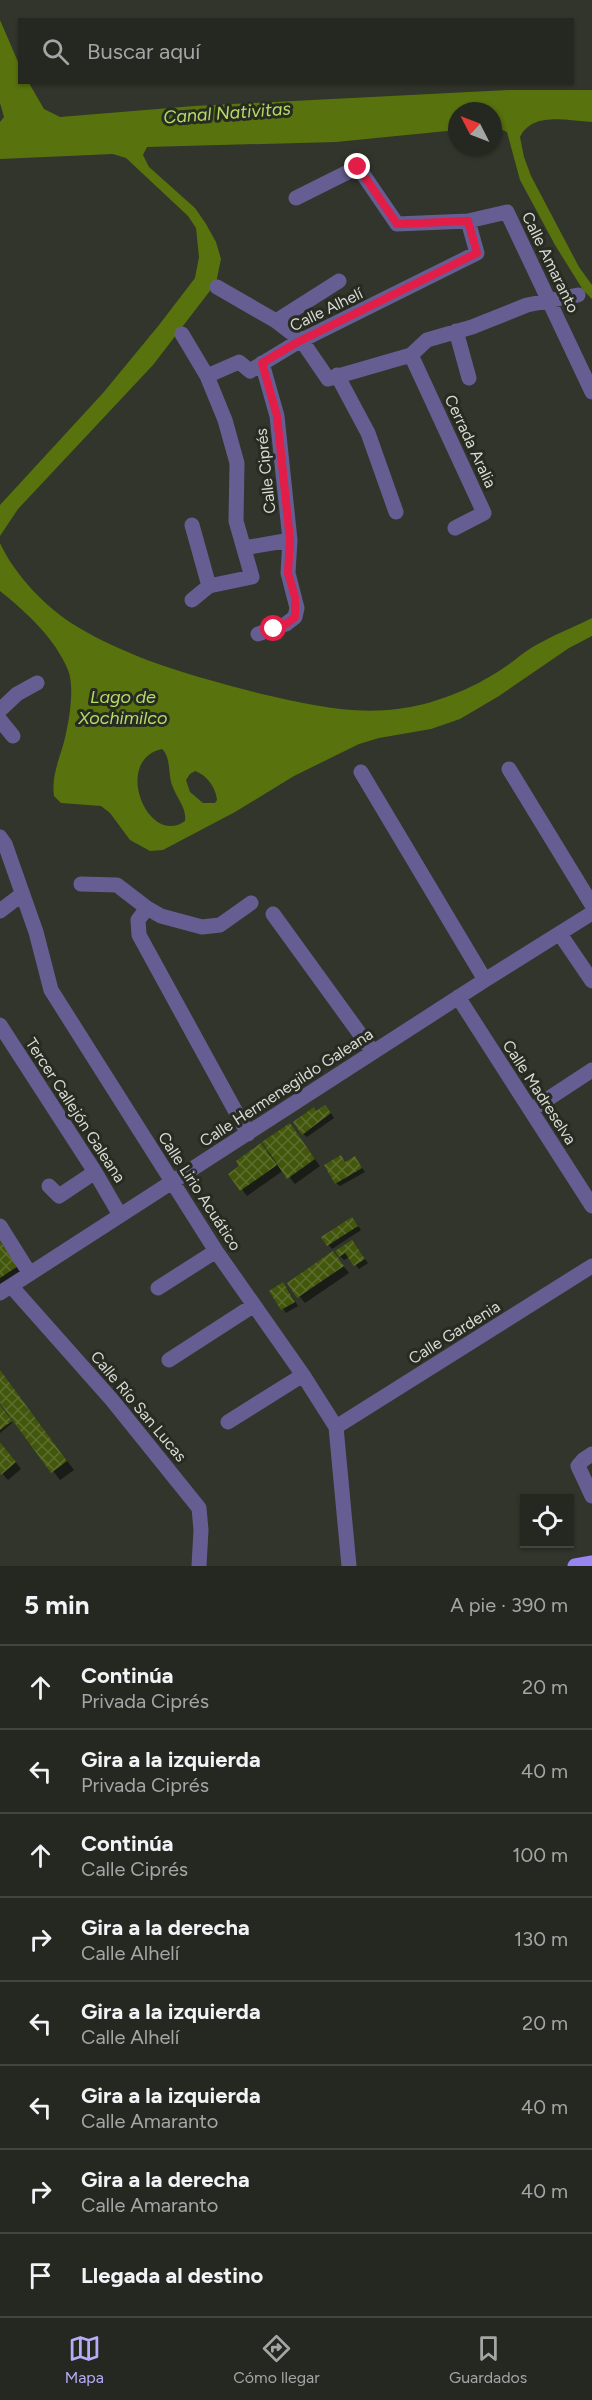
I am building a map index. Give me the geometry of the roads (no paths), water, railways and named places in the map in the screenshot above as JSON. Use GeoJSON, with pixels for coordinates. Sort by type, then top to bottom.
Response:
{"type":"FeatureCollection","features":[{"type":"Feature","properties":{"kind":"main road"},"geometry":{"type":"LineString","coordinates":[[575,1566],[592,1563]]}},
{"type":"Feature","properties":{"kind":"street","name":"Calle Amaranto"},"geometry":{"type":"LineString","coordinates":[[296,198],[358,167],[397,224],[468,221],[507,212],[592,392]]}},
{"type":"Feature","properties":{"kind":"street","name":"Calle Alhelí"},"geometry":{"type":"LineString","coordinates":[[262,363],[477,253],[468,221]]}},
{"type":"Feature","properties":{"kind":"street"},"geometry":{"type":"LineString","coordinates":[[276,321],[339,281]]}},
{"type":"Feature","properties":{"kind":"street"},"geometry":{"type":"LineString","coordinates":[[217,287],[276,321],[302,341],[328,379],[411,355],[427,340],[527,305],[578,295]]}},
{"type":"Feature","properties":{"kind":"street"},"geometry":{"type":"LineString","coordinates":[[456,331],[469,378]]}},
{"type":"Feature","properties":{"kind":"street"},"geometry":{"type":"LineString","coordinates":[[182,334],[207,376],[225,420],[237,463],[236,521],[252,576],[209,586],[192,600]]}},
{"type":"Feature","properties":{"kind":"street","name":"Cerrada Aralia"},"geometry":{"type":"LineString","coordinates":[[411,355],[484,513],[456,528]]}},
{"type":"Feature","properties":{"kind":"street"},"geometry":{"type":"LineString","coordinates":[[207,376],[238,362],[249,371],[262,363]]}},
{"type":"Feature","properties":{"kind":"street","name":"Calle Ciprés"},"geometry":{"type":"LineString","coordinates":[[258,634],[286,624],[295,617],[295,597],[288,573],[290,540],[277,416],[262,363]]}},
{"type":"Feature","properties":{"kind":"street"},"geometry":{"type":"LineString","coordinates":[[337,375],[368,433],[396,512]]}},
{"type":"Feature","properties":{"kind":"street"},"geometry":{"type":"LineString","coordinates":[[192,525],[209,586]]}},
{"type":"Feature","properties":{"kind":"street"},"geometry":{"type":"LineString","coordinates":[[244,548],[290,540]]}},
{"type":"Feature","properties":{"kind":"street"},"geometry":{"type":"LineString","coordinates":[[2,704],[37,683]]}},
{"type":"Feature","properties":{"kind":"street"},"geometry":{"type":"LineString","coordinates":[[0,720],[13,736]]}},
{"type":"Feature","properties":{"kind":"street"},"geometry":{"type":"LineString","coordinates":[[509,769],[592,904]]}},
{"type":"Feature","properties":{"kind":"street"},"geometry":{"type":"LineString","coordinates":[[362,772],[485,980]]}},
{"type":"Feature","properties":{"kind":"street","name":"Calle Lirio Acuático"},"geometry":{"type":"LineString","coordinates":[[2,842],[36,932],[51,990],[216,1251],[303,1375],[336,1427],[349,1566]]}},
{"type":"Feature","properties":{"kind":"street"},"geometry":{"type":"LineString","coordinates":[[81,884],[117,885],[161,916],[202,927],[220,925],[251,903]]}},
{"type":"Feature","properties":{"kind":"street"},"geometry":{"type":"LineString","coordinates":[[0,911],[21,895]]}},
{"type":"Feature","properties":{"kind":"street"},"geometry":{"type":"LineString","coordinates":[[147,908],[138,920],[139,934],[248,1134]]}},
{"type":"Feature","properties":{"kind":"street"},"geometry":{"type":"LineString","coordinates":[[273,914],[373,1052]]}},
{"type":"Feature","properties":{"kind":"street","name":"Calle Hermenegildo Galeana"},"geometry":{"type":"LineString","coordinates":[[5,1290],[458,997],[592,914]]}},
{"type":"Feature","properties":{"kind":"street"},"geometry":{"type":"LineString","coordinates":[[560,934],[592,981]]}},
{"type":"Feature","properties":{"kind":"street","name":"Calle Madreselva"},"geometry":{"type":"LineString","coordinates":[[458,997],[592,1206]]}},
{"type":"Feature","properties":{"kind":"street","name":"Tercer Callejón Galeana"},"geometry":{"type":"LineString","coordinates":[[0,1025],[6,1048],[95,1172],[120,1215]]}},
{"type":"Feature","properties":{"kind":"street"},"geometry":{"type":"LineString","coordinates":[[531,1110],[592,1070]]}},
{"type":"Feature","properties":{"kind":"street"},"geometry":{"type":"LineString","coordinates":[[49,1186],[59,1196],[95,1172]]}},
{"type":"Feature","properties":{"kind":"street"},"geometry":{"type":"LineString","coordinates":[[0,1226],[30,1274]]}},
{"type":"Feature","properties":{"kind":"street"},"geometry":{"type":"LineString","coordinates":[[158,1288],[216,1251]]}},
{"type":"Feature","properties":{"kind":"street","name":"Calle Gardenia"},"geometry":{"type":"LineString","coordinates":[[336,1427],[592,1266]]}},
{"type":"Feature","properties":{"kind":"street","name":"Calle Río San Lucas"},"geometry":{"type":"LineString","coordinates":[[5,1290],[119,1408],[199,1508],[201,1530],[199,1566]]}},
{"type":"Feature","properties":{"kind":"street"},"geometry":{"type":"LineString","coordinates":[[170,1360],[254,1305]]}},
{"type":"Feature","properties":{"kind":"street"},"geometry":{"type":"LineString","coordinates":[[228,1422],[303,1375]]}},
{"type":"Feature","properties":{"kind":"street"},"geometry":{"type":"LineString","coordinates":[[592,1454],[579,1466],[592,1496]]}},
{"type":"Feature","properties":{"kind":"water","name":"Canal Nativitas"},"geometry":{"type":"Polygon","coordinates":[[[0,20],[18,62],[18,84],[30,84],[44,109],[60,117],[194,106],[508,90],[592,90],[592,122],[562,119],[542,121],[526,129],[520,137],[531,176],[579,267],[592,285],[592,299],[583,290],[555,245],[520,180],[507,132],[502,130],[502,102],[448,102],[448,131],[336,142],[147,147],[143,155],[149,167],[195,208],[216,242],[221,259],[216,283],[153,365],[18,509],[0,536],[0,505],[103,393],[159,325],[195,278],[199,257],[196,228],[188,216],[126,158],[113,154],[0,159],[0,122],[4,117],[0,103],[0,20]]]}},
{"type":"Feature","properties":{"kind":"water","name":"Lago de Xochimilco"},"geometry":{"type":"Polygon","coordinates":[[[0,543],[22,578],[42,600],[65,619],[97,638],[166,667],[214,681],[262,694],[346,710],[397,709],[424,704],[452,695],[506,667],[527,650],[592,618],[592,636],[569,648],[499,696],[460,719],[431,729],[359,744],[294,776],[235,812],[163,850],[150,851],[130,840],[110,813],[101,806],[61,803],[54,796],[55,774],[70,713],[70,677],[62,658],[48,636],[0,591],[0,543]],[[162,749],[147,756],[139,769],[138,784],[141,799],[148,813],[159,823],[171,826],[185,821],[185,816],[172,785],[168,761],[162,749]],[[195,771],[186,780],[190,792],[203,803],[215,803],[217,800],[213,787],[207,779],[195,771]]]}}]}
